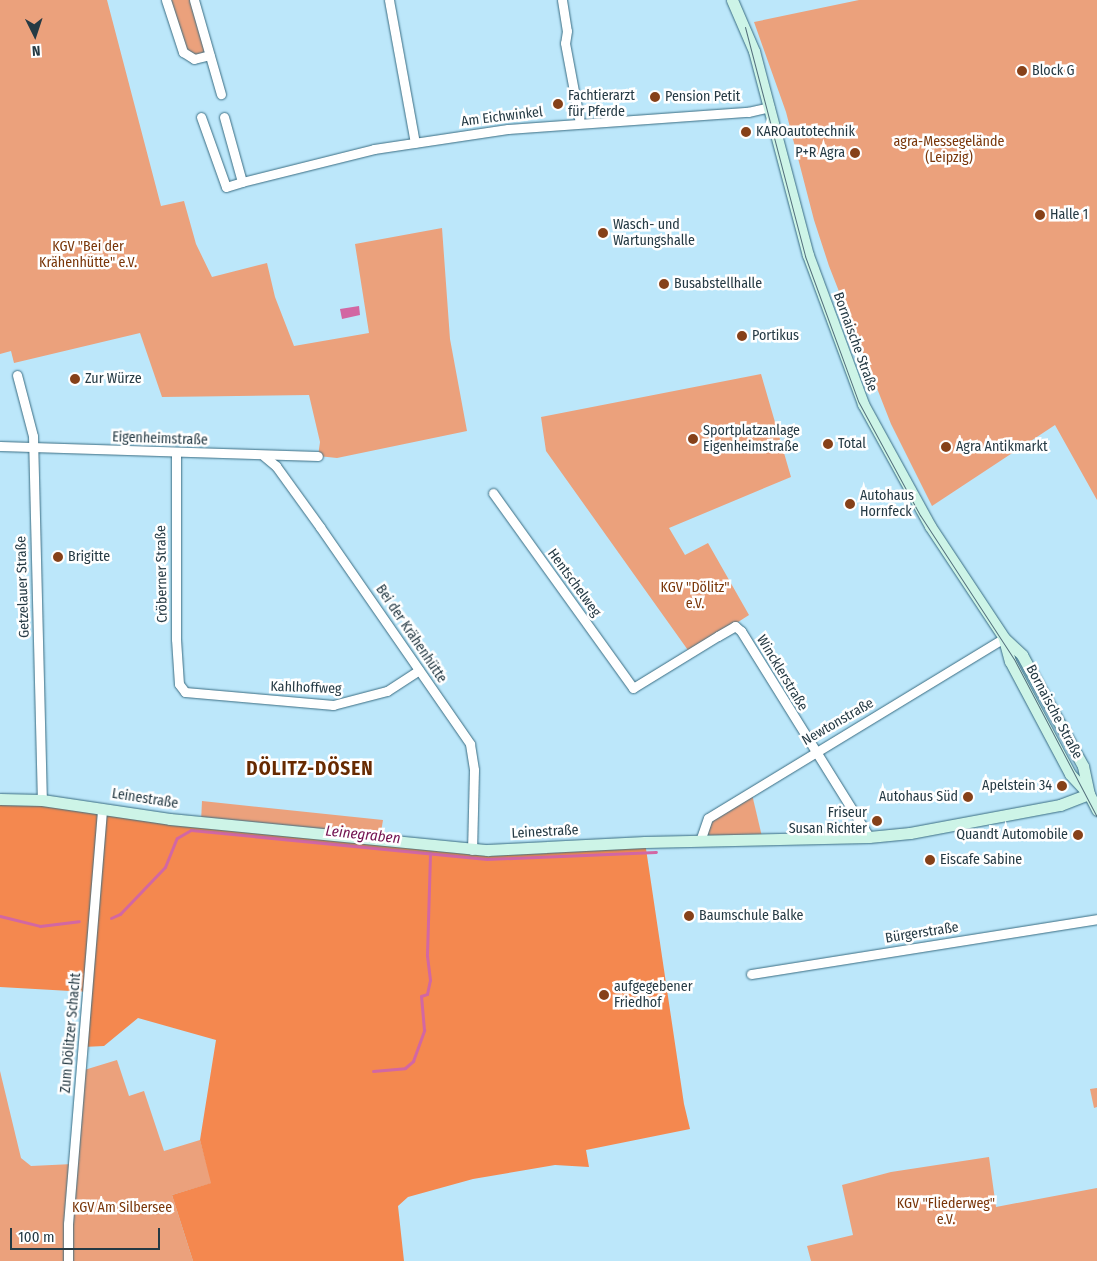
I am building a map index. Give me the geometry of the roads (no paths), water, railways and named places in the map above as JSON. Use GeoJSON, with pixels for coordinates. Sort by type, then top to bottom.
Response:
{"type":"FeatureCollection","features":[{"type":"Feature","properties":{"kind":"main road","name":"Bornaische Straße"},"geometry":{"type":"LineString","coordinates":[[732,0],[745,27],[769,107],[808,255],[863,404],[930,526],[1004,638],[1022,655],[1083,766],[1089,794],[1097,810]]}},
{"type":"Feature","properties":{"kind":"main road","name":"Leinestraße"},"geometry":{"type":"LineString","coordinates":[[0,799],[42,800],[170,819],[472,850],[700,841],[869,837],[910,833],[1052,807],[1089,794]]}},
{"type":"Feature","properties":{"kind":"street"},"geometry":{"type":"LineString","coordinates":[[166,0],[183,52],[194,59],[210,55]]}},
{"type":"Feature","properties":{"kind":"street"},"geometry":{"type":"LineString","coordinates":[[194,0],[221,94]]}},
{"type":"Feature","properties":{"kind":"street"},"geometry":{"type":"LineString","coordinates":[[389,0],[415,143]]}},
{"type":"Feature","properties":{"kind":"street"},"geometry":{"type":"LineString","coordinates":[[562,0],[567,31],[565,43],[580,123]]}},
{"type":"Feature","properties":{"kind":"street","name":"Am Eichwinkel"},"geometry":{"type":"LineString","coordinates":[[201,117],[226,187],[365,152],[415,143],[580,123],[748,112],[769,107]]}},
{"type":"Feature","properties":{"kind":"street"},"geometry":{"type":"LineString","coordinates":[[224,117],[242,182]]}},
{"type":"Feature","properties":{"kind":"street","name":"Getzelauer Straße"},"geometry":{"type":"LineString","coordinates":[[17,375],[33,448],[42,800]]}},
{"type":"Feature","properties":{"kind":"street","name":"Eigenheimstraße"},"geometry":{"type":"LineString","coordinates":[[0,446],[264,456],[276,454],[318,456]]}},
{"type":"Feature","properties":{"kind":"street","name":"Cröberner Straße"},"geometry":{"type":"LineString","coordinates":[[176,453],[176,639],[179,684],[185,692]]}},
{"type":"Feature","properties":{"kind":"street","name":"Bei der Krähenhütte"},"geometry":{"type":"LineString","coordinates":[[264,456],[280,472],[470,744],[474,770],[472,850]]}},
{"type":"Feature","properties":{"kind":"street","name":"Hentschelweg"},"geometry":{"type":"LineString","coordinates":[[493,493],[633,688]]}},
{"type":"Feature","properties":{"kind":"street","name":"Wincklerstraße"},"geometry":{"type":"LineString","coordinates":[[633,688],[735,626],[869,837]]}},
{"type":"Feature","properties":{"kind":"street","name":"Newtonstraße"},"geometry":{"type":"LineString","coordinates":[[700,841],[708,818],[1004,638]]}},
{"type":"Feature","properties":{"kind":"street","name":"Kahlhoffweg"},"geometry":{"type":"LineString","coordinates":[[185,692],[333,705],[387,691],[419,670]]}},
{"type":"Feature","properties":{"kind":"street","name":"Zum Dölitzer Schacht"},"geometry":{"type":"LineString","coordinates":[[68,1261],[68,1224],[102,808]]}},
{"type":"Feature","properties":{"kind":"street","name":"Bürgerstraße"},"geometry":{"type":"LineString","coordinates":[[751,974],[1097,918]]}},
{"type":"Feature","properties":{"kind":"waterway","name":"Leinegraben"},"geometry":{"type":"LineString","coordinates":[[111,918],[120,914],[165,867],[177,838],[191,830],[487,859],[656,852]]}},
{"type":"Feature","properties":{"kind":"waterway"},"geometry":{"type":"LineString","coordinates":[[373,1071],[405,1068],[413,1061],[424,1030],[421,996],[427,994],[430,980],[427,955],[430,853]]}},
{"type":"Feature","properties":{"kind":"waterway","name":"Leinegraben"},"geometry":{"type":"LineString","coordinates":[[0,916],[40,926],[79,921]]}},
{"type":"Feature","properties":{"kind":"tram line"},"geometry":{"type":"LineString","coordinates":[[745,27],[805,256],[858,401],[920,515],[1014,659],[1097,817]]}},
{"type":"Feature","properties":{"kind":"place","name":"Block G"},"geometry":{"type":"Point","coordinates":[1022,71]}},
{"type":"Feature","properties":{"kind":"place","name":"Pension Petit"},"geometry":{"type":"Point","coordinates":[655,97]}},
{"type":"Feature","properties":{"kind":"place","name":"Fachtierarzt für Pferde"},"geometry":{"type":"Point","coordinates":[558,104]}},
{"type":"Feature","properties":{"kind":"place","name":"KAROautotechnik"},"geometry":{"type":"Point","coordinates":[746,132]}},
{"type":"Feature","properties":{"kind":"place","name":"P+R Agra"},"geometry":{"type":"Point","coordinates":[855,153]}},
{"type":"Feature","properties":{"kind":"place","name":"Halle 1"},"geometry":{"type":"Point","coordinates":[1040,215]}},
{"type":"Feature","properties":{"kind":"place","name":"Wasch- und Wartungshalle"},"geometry":{"type":"Point","coordinates":[603,233]}},
{"type":"Feature","properties":{"kind":"place","name":"Busabstellhalle"},"geometry":{"type":"Point","coordinates":[664,284]}},
{"type":"Feature","properties":{"kind":"place","name":"Portikus"},"geometry":{"type":"Point","coordinates":[742,336]}},
{"type":"Feature","properties":{"kind":"place","name":"Zur Würze"},"geometry":{"type":"Point","coordinates":[75,379]}},
{"type":"Feature","properties":{"kind":"place","name":"Sportplatzanlage Eigenheimstraße"},"geometry":{"type":"Point","coordinates":[693,439]}},
{"type":"Feature","properties":{"kind":"place","name":"Total"},"geometry":{"type":"Point","coordinates":[828,444]}},
{"type":"Feature","properties":{"kind":"place","name":"Agra Antikmarkt"},"geometry":{"type":"Point","coordinates":[946,447]}},
{"type":"Feature","properties":{"kind":"place","name":"Autohaus Hornfeck"},"geometry":{"type":"Point","coordinates":[850,504]}},
{"type":"Feature","properties":{"kind":"place","name":"Brigitte"},"geometry":{"type":"Point","coordinates":[58,557]}},
{"type":"Feature","properties":{"kind":"place","name":"Apelstein 34"},"geometry":{"type":"Point","coordinates":[1062,786]}},
{"type":"Feature","properties":{"kind":"place","name":"Autohaus Süd"},"geometry":{"type":"Point","coordinates":[968,797]}},
{"type":"Feature","properties":{"kind":"place","name":"Friseur Susan Richter"},"geometry":{"type":"Point","coordinates":[877,821]}},
{"type":"Feature","properties":{"kind":"place","name":"Quandt Automobile"},"geometry":{"type":"Point","coordinates":[1078,835]}},
{"type":"Feature","properties":{"kind":"place","name":"Eiscafe Sabine"},"geometry":{"type":"Point","coordinates":[930,860]}},
{"type":"Feature","properties":{"kind":"place","name":"Baumschule Balke"},"geometry":{"type":"Point","coordinates":[689,916]}},
{"type":"Feature","properties":{"kind":"place","name":"aufgegebener Friedhof"},"geometry":{"type":"Point","coordinates":[604,995]}},
{"type":"Feature","properties":{"kind":"district","name":"DÖLITZ-DÖSEN"},"geometry":{"type":"Point","coordinates":[310,769]}},
{"type":"Feature","properties":{"kind":"park label","name":"agra-Messegelände (Leipzig)"},"geometry":{"type":"Point","coordinates":[949,150]}},
{"type":"Feature","properties":{"kind":"park label","name":"KGV \"Bei der Krähenhütte\" e.V."},"geometry":{"type":"Point","coordinates":[88,256]}},
{"type":"Feature","properties":{"kind":"park label","name":"KGV \"Dölitz\" e.V."},"geometry":{"type":"Point","coordinates":[695,596]}},
{"type":"Feature","properties":{"kind":"park label","name":"KGV Am Silbersee"},"geometry":{"type":"Point","coordinates":[122,1208]}},
{"type":"Feature","properties":{"kind":"park label","name":"KGV \"Fliederweg\" e.V."},"geometry":{"type":"Point","coordinates":[946,1212]}}]}
